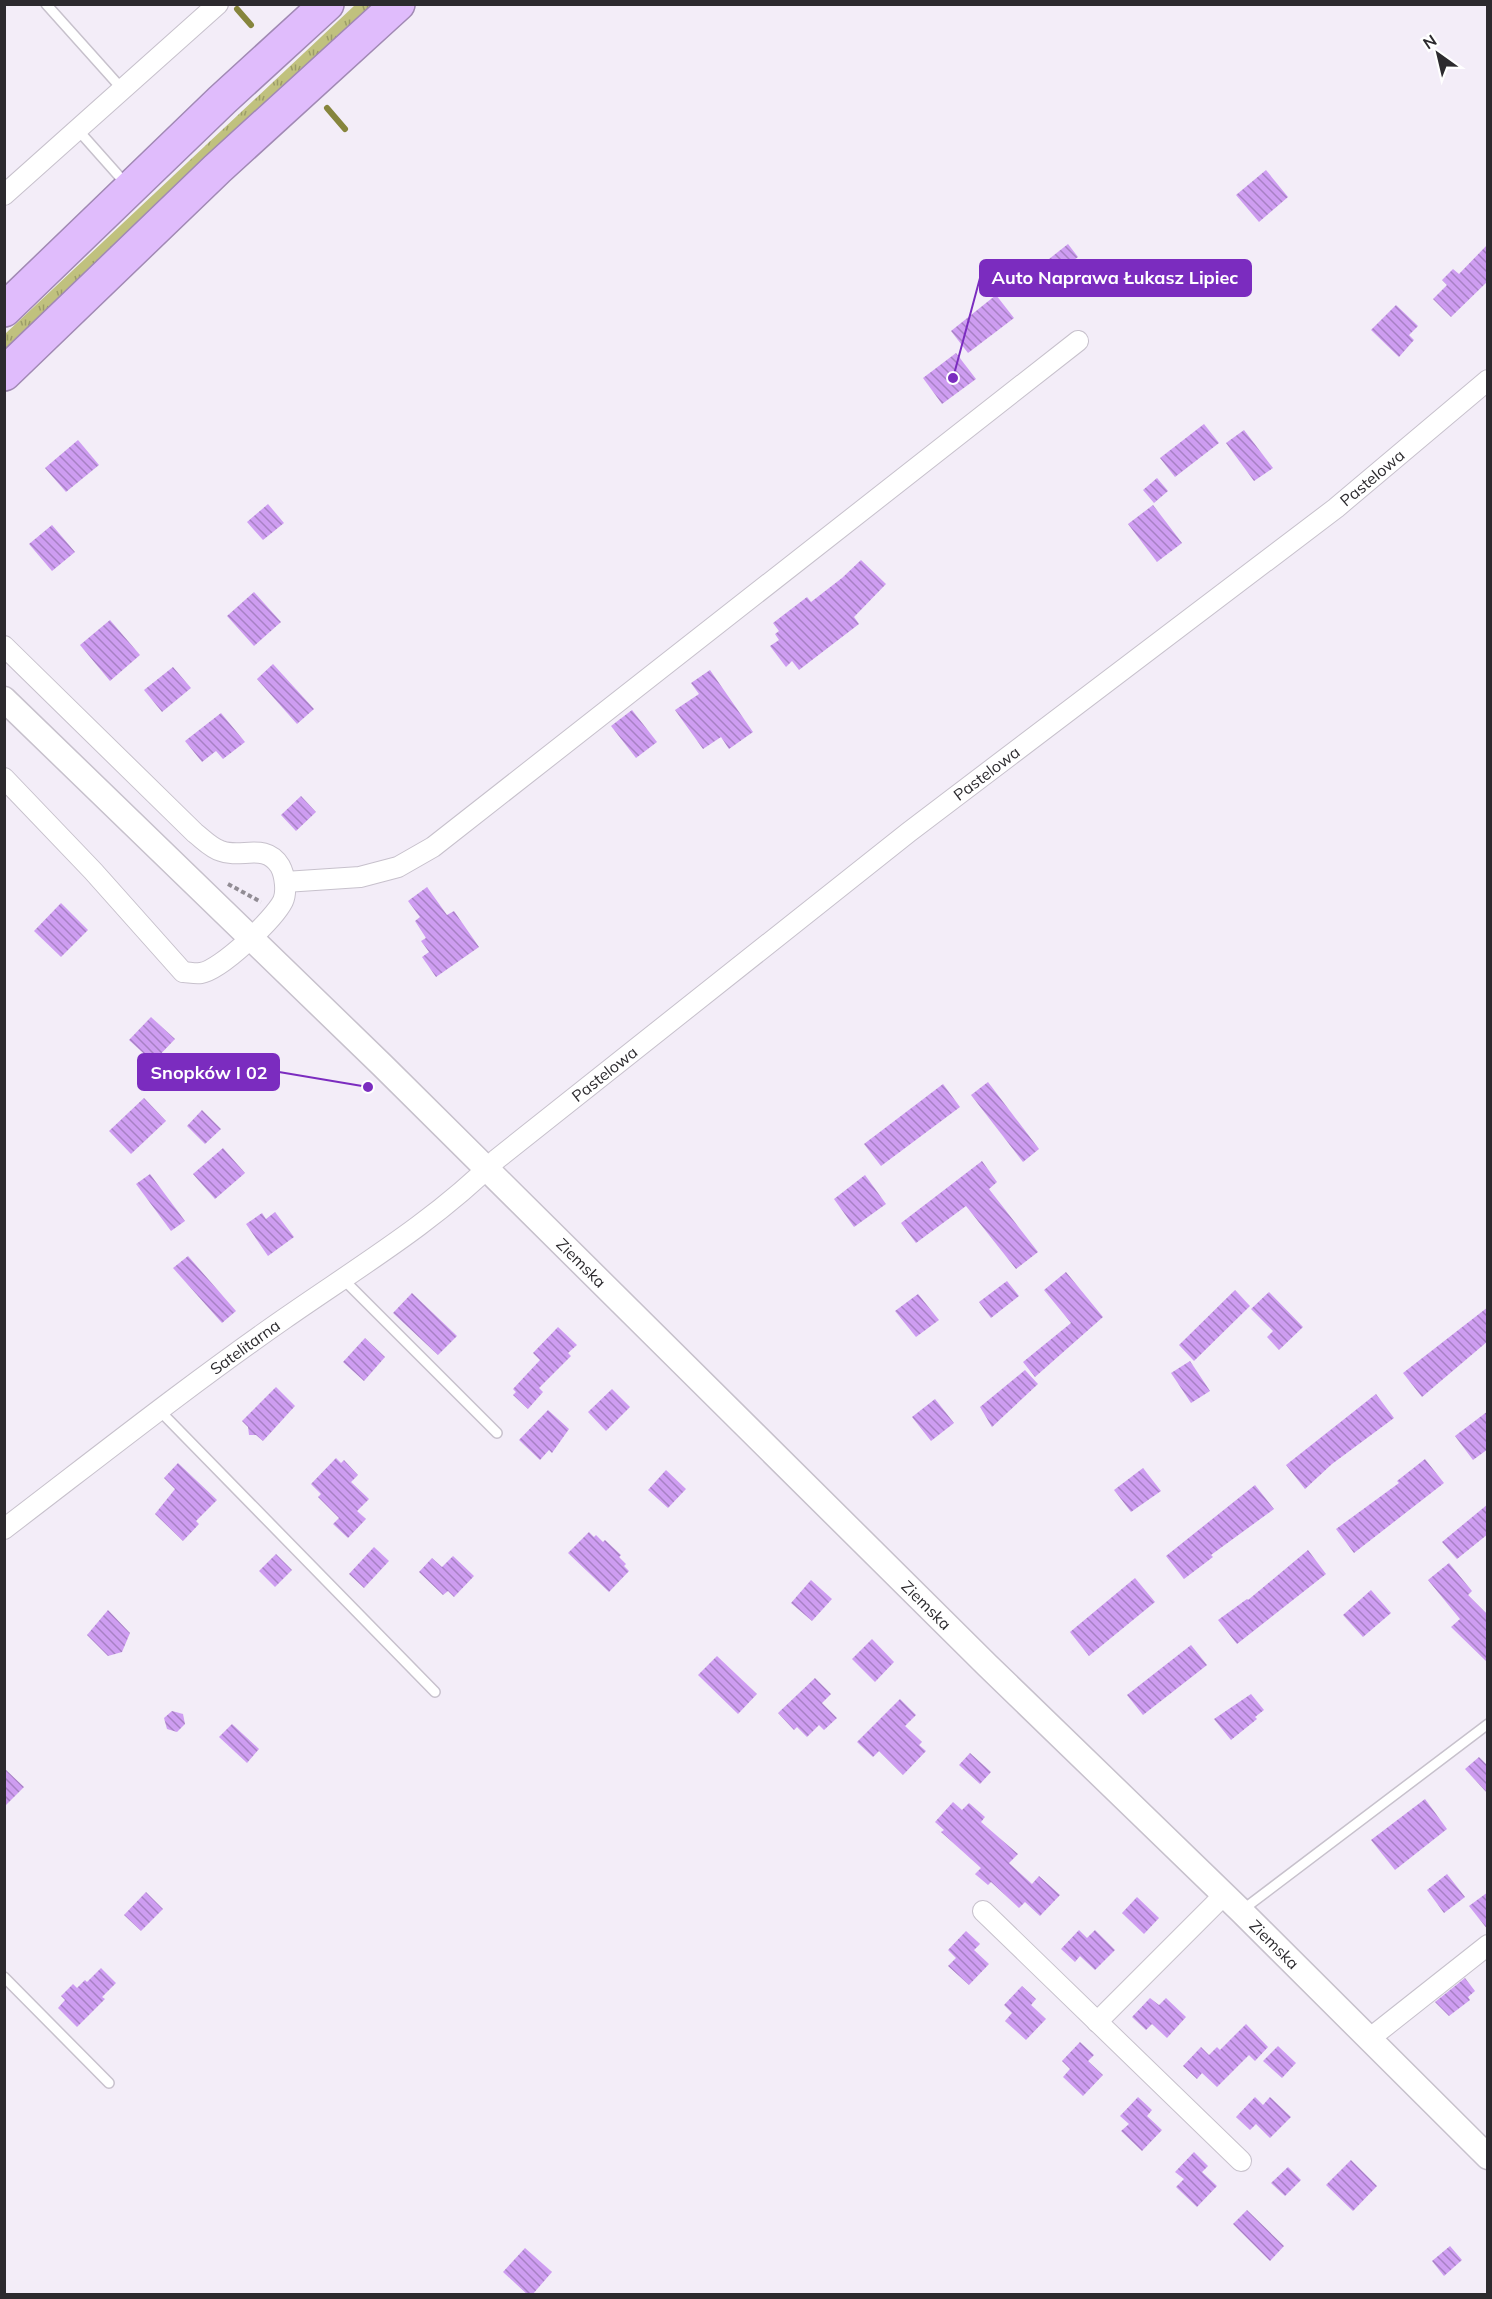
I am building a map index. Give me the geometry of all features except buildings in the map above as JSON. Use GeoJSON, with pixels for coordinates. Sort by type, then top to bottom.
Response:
{"type":"FeatureCollection","features":[{"type":"Feature","properties":{"kind":"highway"},"geometry":{"type":"LineString","coordinates":[[4,309],[129,188],[327,4]]}},
{"type":"Feature","properties":{"kind":"highway"},"geometry":{"type":"LineString","coordinates":[[4,374],[225,161],[398,4]]}},
{"type":"Feature","properties":{"kind":"street"},"geometry":{"type":"LineString","coordinates":[[4,195],[218,4]]}},
{"type":"Feature","properties":{"kind":"street"},"geometry":{"type":"LineString","coordinates":[[285,882],[360,877],[398,867],[433,846],[652,682],[1078,341]]}},
{"type":"Feature","properties":{"kind":"street","name":"Pastelowa"},"geometry":{"type":"LineString","coordinates":[[487,1169],[909,832],[1336,508],[1488,380]]}},
{"type":"Feature","properties":{"kind":"street"},"geometry":{"type":"LineString","coordinates":[[4,646],[195,832],[223,852],[254,850],[269,855],[280,866],[285,882],[284,899],[277,912],[223,962],[202,973],[183,972],[93,871],[4,778]]}},
{"type":"Feature","properties":{"kind":"street","name":"Ziemska"},"geometry":{"type":"LineString","coordinates":[[4,699],[487,1169],[990,1669],[1241,1911],[1488,2157]]}},
{"type":"Feature","properties":{"kind":"street","name":"Satelitarna"},"geometry":{"type":"LineString","coordinates":[[4,1528],[282,1320],[467,1190],[487,1169]]}},
{"type":"Feature","properties":{"kind":"street"},"geometry":{"type":"LineString","coordinates":[[1097,2022],[1224,1895]]}},
{"type":"Feature","properties":{"kind":"street"},"geometry":{"type":"LineString","coordinates":[[983,1911],[1241,2161]]}},
{"type":"Feature","properties":{"kind":"street"},"geometry":{"type":"LineString","coordinates":[[1369,2039],[1488,1945]]}},
{"type":"Feature","properties":{"kind":"lane"},"geometry":{"type":"LineString","coordinates":[[46,4],[123,90]]}},
{"type":"Feature","properties":{"kind":"lane"},"geometry":{"type":"LineString","coordinates":[[78,130],[129,188]]}},
{"type":"Feature","properties":{"kind":"lane"},"geometry":{"type":"LineString","coordinates":[[343,1279],[497,1433]]}},
{"type":"Feature","properties":{"kind":"lane"},"geometry":{"type":"LineString","coordinates":[[160,1411],[435,1692]]}},
{"type":"Feature","properties":{"kind":"lane"},"geometry":{"type":"LineString","coordinates":[[1241,1911],[1488,1724]]}},
{"type":"Feature","properties":{"kind":"lane"},"geometry":{"type":"LineString","coordinates":[[4,1977],[109,2083]]}},
{"type":"Feature","properties":{"kind":"green space"},"geometry":{"type":"Polygon","coordinates":[[[355,5],[379,5],[5,355],[5,334],[355,5]]]}},
{"type":"Feature","properties":{"kind":"waterway"},"geometry":{"type":"LineString","coordinates":[[237,9],[251,25]]}},
{"type":"Feature","properties":{"kind":"waterway"},"geometry":{"type":"LineString","coordinates":[[327,108],[345,129]]}},
{"type":"Feature","properties":{"kind":"place","name":"Auto Naprawa Łukasz Lipiec"},"geometry":{"type":"Point","coordinates":[953,378]}},
{"type":"Feature","properties":{"kind":"place","name":"Snopków I 02"},"geometry":{"type":"Point","coordinates":[368,1087]}}]}
